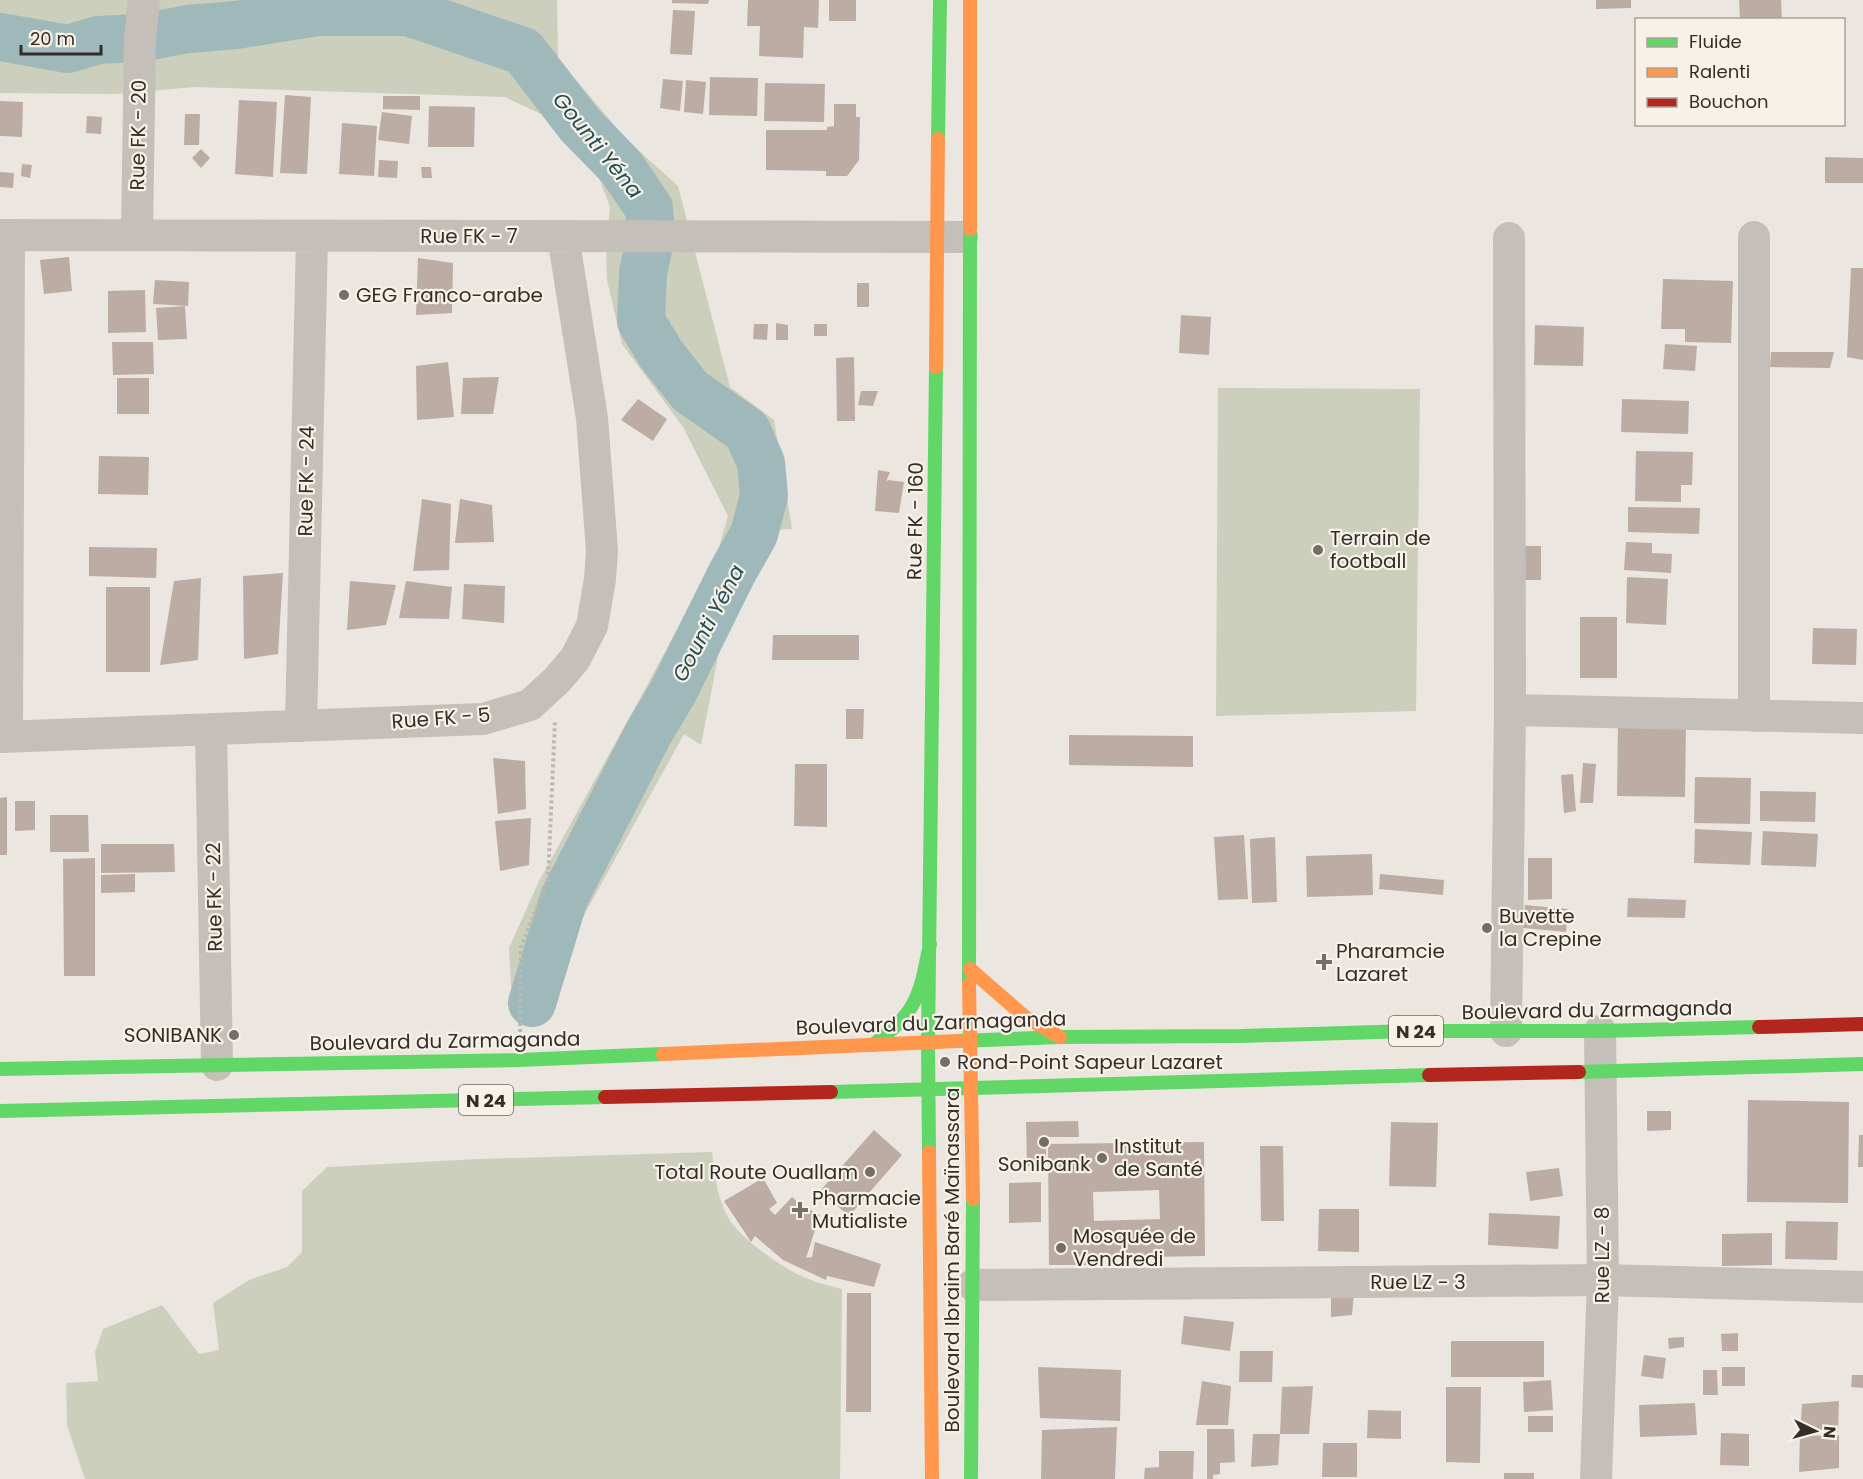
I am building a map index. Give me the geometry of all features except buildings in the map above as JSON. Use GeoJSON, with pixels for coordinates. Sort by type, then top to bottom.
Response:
{"type":"FeatureCollection","features":[{"type":"Feature","properties":{"kind":"main road","name":"Rue FK - 160"},"geometry":{"type":"LineString","coordinates":[[928,1042],[940,0]]}},
{"type":"Feature","properties":{"kind":"main road"},"geometry":{"type":"LineString","coordinates":[[969,1041],[970,0]]}},
{"type":"Feature","properties":{"kind":"main road"},"geometry":{"type":"LineString","coordinates":[[873,1045],[909,1012],[919,991],[930,944]]}},
{"type":"Feature","properties":{"kind":"main road"},"geometry":{"type":"LineString","coordinates":[[970,969],[1025,1017],[1060,1037]]}},
{"type":"Feature","properties":{"kind":"main road","name":"Boulevard du Zarmaganda"},"geometry":{"type":"LineString","coordinates":[[0,1069],[519,1060],[1060,1037],[1241,1036],[1411,1031],[1600,1031],[1863,1024]]}},
{"type":"Feature","properties":{"kind":"main road","name":"Boulevard Ibraim Baré Maïnassara"},"geometry":{"type":"LineString","coordinates":[[969,1041],[972,1089],[973,1285],[971,1479]]}},
{"type":"Feature","properties":{"kind":"main road","name":"Boulevard Ibraim Baré Maïnassara"},"geometry":{"type":"LineString","coordinates":[[928,1042],[932,1479]]}},
{"type":"Feature","properties":{"kind":"main road","name":"N 24"},"geometry":{"type":"LineString","coordinates":[[0,1112],[972,1089],[1863,1064]]}},
{"type":"Feature","properties":{"kind":"street","name":"Rue FK - 20"},"geometry":{"type":"LineString","coordinates":[[137,235],[140,38],[144,0]]}},
{"type":"Feature","properties":{"kind":"street","name":"Rue FK - 7"},"geometry":{"type":"LineString","coordinates":[[4,235],[970,237]]}},
{"type":"Feature","properties":{"kind":"street"},"geometry":{"type":"LineString","coordinates":[[3,737],[4,235]]}},
{"type":"Feature","properties":{"kind":"street","name":"Rue FK - 24"},"geometry":{"type":"LineString","coordinates":[[301,726],[312,236]]}},
{"type":"Feature","properties":{"kind":"street","name":"Rue FK - 5"},"geometry":{"type":"LineString","coordinates":[[3,737],[483,719],[530,705],[575,660],[592,626],[602,551],[592,418],[563,236]]}},
{"type":"Feature","properties":{"kind":"street"},"geometry":{"type":"LineString","coordinates":[[1754,237],[1754,716]]}},
{"type":"Feature","properties":{"kind":"street"},"geometry":{"type":"LineString","coordinates":[[1506,1031],[1510,710],[1509,238]]}},
{"type":"Feature","properties":{"kind":"street"},"geometry":{"type":"LineString","coordinates":[[1510,710],[1863,718]]}},
{"type":"Feature","properties":{"kind":"street","name":"Rue FK - 22"},"geometry":{"type":"LineString","coordinates":[[211,729],[217,1065]]}},
{"type":"Feature","properties":{"kind":"street","name":"Rue LZ - 8"},"geometry":{"type":"LineString","coordinates":[[1596,1479],[1603,1280],[1600,1031]]}},
{"type":"Feature","properties":{"kind":"street","name":"Rue LZ - 3"},"geometry":{"type":"LineString","coordinates":[[973,1285],[1603,1280],[1863,1287]]}},
{"type":"Feature","properties":{"kind":"path"},"geometry":{"type":"LineString","coordinates":[[519,1060],[521,947],[548,880],[557,680]]}},
{"type":"Feature","properties":{"kind":"green space"},"geometry":{"type":"Polygon","coordinates":[[[0,0],[557,0],[558,59],[628,141],[678,186],[730,387],[774,420],[792,529],[742,532],[701,745],[684,734],[556,966],[532,1003],[512,1005],[509,948],[539,881],[717,554],[728,516],[683,427],[622,344],[607,280],[606,249],[610,207],[596,170],[566,126],[505,97],[195,87],[116,94],[0,93],[0,0]]]}},
{"type":"Feature","properties":{"kind":"green space","name":"Terrain de football"},"geometry":{"type":"Polygon","coordinates":[[[1218,388],[1420,389],[1416,711],[1216,716],[1218,388]]]}},
{"type":"Feature","properties":{"kind":"green space"},"geometry":{"type":"Polygon","coordinates":[[[712,1152],[719,1195],[729,1219],[743,1236],[764,1253],[797,1274],[842,1289],[840,1479],[85,1479],[67,1425],[66,1383],[98,1381],[95,1352],[103,1329],[162,1305],[199,1354],[219,1350],[213,1303],[249,1280],[287,1267],[302,1252],[302,1191],[327,1167],[479,1159],[712,1152]]]}},
{"type":"Feature","properties":{"kind":"waterway","name":"Gounti Yéna"},"geometry":{"type":"LineString","coordinates":[[0,37],[68,49],[98,40],[140,38],[188,29],[236,25],[317,12],[408,12],[523,51],[580,125],[621,167],[649,208],[651,236],[643,273],[641,321],[661,354],[690,391],[747,431],[761,463],[764,496],[754,534],[564,898],[532,1003]]}},
{"type":"Feature","properties":{"kind":"traffic: fast"},"geometry":{"type":"LineString","coordinates":[[938,139],[940,0]]}},
{"type":"Feature","properties":{"kind":"traffic: fast"},"geometry":{"type":"LineString","coordinates":[[969,984],[970,229]]}},
{"type":"Feature","properties":{"kind":"traffic: fast"},"geometry":{"type":"LineString","coordinates":[[929,1152],[928,1043],[936,367]]}},
{"type":"Feature","properties":{"kind":"traffic: fast"},"geometry":{"type":"LineString","coordinates":[[873,1045],[892,1030],[913,1005],[930,944]]}},
{"type":"Feature","properties":{"kind":"traffic: fast"},"geometry":{"type":"LineString","coordinates":[[958,1041],[1060,1037],[1759,1027]]}},
{"type":"Feature","properties":{"kind":"traffic: fast"},"geometry":{"type":"LineString","coordinates":[[0,1069],[519,1060],[663,1054]]}},
{"type":"Feature","properties":{"kind":"traffic: fast"},"geometry":{"type":"LineString","coordinates":[[1579,1072],[1863,1064]]}},
{"type":"Feature","properties":{"kind":"traffic: fast"},"geometry":{"type":"LineString","coordinates":[[831,1092],[1429,1075]]}},
{"type":"Feature","properties":{"kind":"traffic: fast"},"geometry":{"type":"LineString","coordinates":[[0,1111],[605,1097]]}},
{"type":"Feature","properties":{"kind":"traffic: fast"},"geometry":{"type":"LineString","coordinates":[[971,1479],[973,1199]]}},
{"type":"Feature","properties":{"kind":"traffic: slow"},"geometry":{"type":"LineString","coordinates":[[970,0],[970,229]]}},
{"type":"Feature","properties":{"kind":"traffic: slow"},"geometry":{"type":"LineString","coordinates":[[936,367],[938,139]]}},
{"type":"Feature","properties":{"kind":"traffic: slow"},"geometry":{"type":"LineString","coordinates":[[970,969],[1025,1017],[1060,1037]]}},
{"type":"Feature","properties":{"kind":"traffic: slow"},"geometry":{"type":"LineString","coordinates":[[969,984],[973,1199]]}},
{"type":"Feature","properties":{"kind":"traffic: slow"},"geometry":{"type":"LineString","coordinates":[[663,1054],[958,1041]]}},
{"type":"Feature","properties":{"kind":"traffic: slow"},"geometry":{"type":"LineString","coordinates":[[929,1152],[932,1479]]}},
{"type":"Feature","properties":{"kind":"traffic: jam"},"geometry":{"type":"LineString","coordinates":[[1759,1027],[1863,1024]]}},
{"type":"Feature","properties":{"kind":"traffic: jam"},"geometry":{"type":"LineString","coordinates":[[1429,1075],[1579,1072]]}},
{"type":"Feature","properties":{"kind":"traffic: jam"},"geometry":{"type":"LineString","coordinates":[[605,1097],[831,1092]]}},
{"type":"Feature","properties":{"kind":"place","name":"GEG Franco-arabe"},"geometry":{"type":"Point","coordinates":[344,295]}},
{"type":"Feature","properties":{"kind":"place","name":"Terrain de football"},"geometry":{"type":"Point","coordinates":[1318,550]}},
{"type":"Feature","properties":{"kind":"place","name":"Buvette la Crepine"},"geometry":{"type":"Point","coordinates":[1487,928]}},
{"type":"Feature","properties":{"kind":"place","name":"Pharamcie Lazaret"},"geometry":{"type":"Point","coordinates":[1324,962]}},
{"type":"Feature","properties":{"kind":"place","name":"SONIBANK"},"geometry":{"type":"Point","coordinates":[234,1035]}},
{"type":"Feature","properties":{"kind":"place","name":"Rond-Point Sapeur Lazaret"},"geometry":{"type":"Point","coordinates":[945,1062]}},
{"type":"Feature","properties":{"kind":"place","name":"Sonibank"},"geometry":{"type":"Point","coordinates":[1044,1142]}},
{"type":"Feature","properties":{"kind":"place","name":"Institut de Santé"},"geometry":{"type":"Point","coordinates":[1102,1158]}},
{"type":"Feature","properties":{"kind":"place","name":"Total Route Ouallam"},"geometry":{"type":"Point","coordinates":[870,1172]}},
{"type":"Feature","properties":{"kind":"place","name":"Pharmacie Mutialiste"},"geometry":{"type":"Point","coordinates":[800,1210]}},
{"type":"Feature","properties":{"kind":"place","name":"Mosquée de Vendredi"},"geometry":{"type":"Point","coordinates":[1061,1248]}}]}
